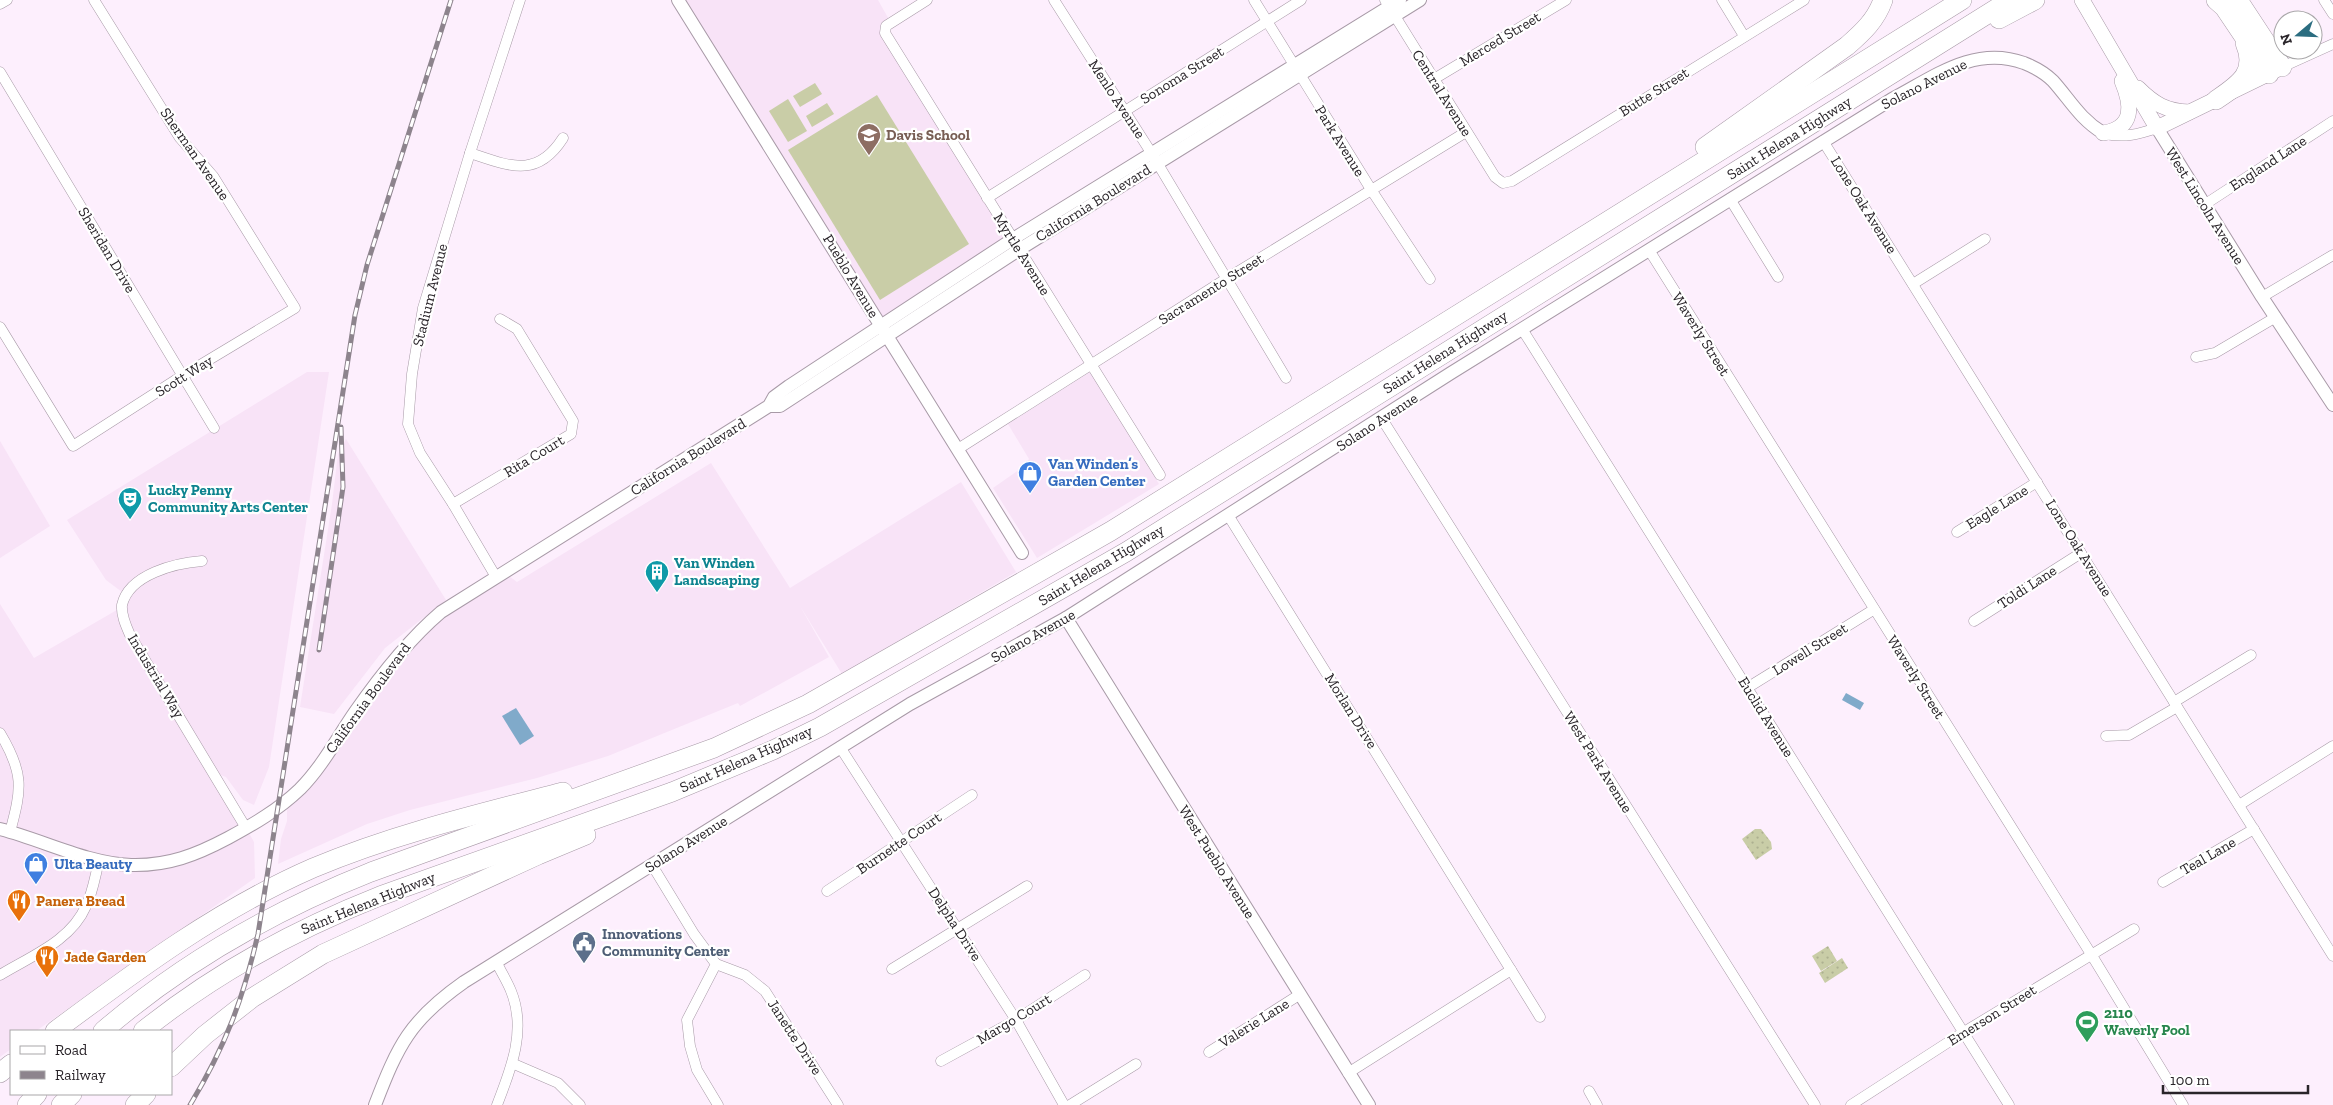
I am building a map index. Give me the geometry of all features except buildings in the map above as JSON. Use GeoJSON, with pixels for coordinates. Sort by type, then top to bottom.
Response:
{"type":"FeatureCollection","features":[{"type":"Feature","properties":{"kind":"highway"},"geometry":{"type":"LineString","coordinates":[[1598,227],[1701,149],[1847,46],[1865,30],[1878,12],[1883,0]]}},
{"type":"Feature","properties":{"kind":"highway","name":"Saint Helena Highway"},"geometry":{"type":"LineString","coordinates":[[104,1030],[148,994],[232,938],[322,892],[371,872],[663,768],[762,727],[808,704],[1111,531],[1962,0]]}},
{"type":"Feature","properties":{"kind":"highway","name":"Saint Helena Highway"},"geometry":{"type":"LineString","coordinates":[[144,1030],[204,986],[245,960],[332,915],[724,772],[827,723],[1126,552],[2010,0]]}},
{"type":"Feature","properties":{"kind":"highway"},"geometry":{"type":"LineString","coordinates":[[1842,105],[1938,50],[2035,0]]}},
{"type":"Feature","properties":{"kind":"highway"},"geometry":{"type":"LineString","coordinates":[[2216,0],[2224,7],[2240,31],[2275,70]]}},
{"type":"Feature","properties":{"kind":"highway"},"geometry":{"type":"LineString","coordinates":[[2238,0],[2275,70]]}},
{"type":"Feature","properties":{"kind":"highway"},"geometry":{"type":"LineString","coordinates":[[2216,100],[2238,84],[2248,68],[2250,55],[2240,31]]}},
{"type":"Feature","properties":{"kind":"highway"},"geometry":{"type":"LineString","coordinates":[[56,1030],[182,940],[270,888],[313,868],[394,837],[435,825],[663,768]]}},
{"type":"Feature","properties":{"kind":"highway"},"geometry":{"type":"LineString","coordinates":[[172,1066],[205,1035],[252,998],[323,954],[724,772]]}},
{"type":"Feature","properties":{"kind":"highway"},"geometry":{"type":"LineString","coordinates":[[0,1073],[10,1065]]}},
{"type":"Feature","properties":{"kind":"highway"},"geometry":{"type":"LineString","coordinates":[[28,1105],[36,1095]]}},
{"type":"Feature","properties":{"kind":"highway"},"geometry":{"type":"LineString","coordinates":[[61,1105],[71,1095]]}},
{"type":"Feature","properties":{"kind":"highway"},"geometry":{"type":"LineString","coordinates":[[135,1105],[145,1095]]}},
{"type":"Feature","properties":{"kind":"main road","name":"West Lincoln Avenue"},"geometry":{"type":"LineString","coordinates":[[2083,2],[2157,128]]}},
{"type":"Feature","properties":{"kind":"main road"},"geometry":{"type":"LineString","coordinates":[[2099,29],[2127,93],[2129,106],[2128,116],[2124,124],[2112,132],[2103,133]]}},
{"type":"Feature","properties":{"kind":"main road"},"geometry":{"type":"LineString","coordinates":[[2157,128],[2275,70]]}},
{"type":"Feature","properties":{"kind":"main road"},"geometry":{"type":"LineString","coordinates":[[2125,74],[2146,96],[2160,106],[2172,111],[2189,112]]}},
{"type":"Feature","properties":{"kind":"street"},"geometry":{"type":"LineString","coordinates":[[0,4],[7,0]]}},
{"type":"Feature","properties":{"kind":"street","name":"Sherman Avenue"},"geometry":{"type":"LineString","coordinates":[[94,0],[180,138],[213,176],[295,308]]}},
{"type":"Feature","properties":{"kind":"street","name":"Stadium Avenue"},"geometry":{"type":"LineString","coordinates":[[496,577],[420,453],[408,424],[412,374],[423,308],[470,153],[520,0]]}},
{"type":"Feature","properties":{"kind":"street","name":"Pueblo Avenue"},"geometry":{"type":"LineString","coordinates":[[678,0],[1022,553]]}},
{"type":"Feature","properties":{"kind":"street","name":"Myrtle Avenue"},"geometry":{"type":"LineString","coordinates":[[927,0],[886,26],[885,33],[1160,475]]}},
{"type":"Feature","properties":{"kind":"street","name":"Menlo Avenue"},"geometry":{"type":"LineString","coordinates":[[1054,0],[1155,158],[1286,378]]}},
{"type":"Feature","properties":{"kind":"street","name":"Park Avenue"},"geometry":{"type":"LineString","coordinates":[[1254,0],[1372,191],[1430,279]]}},
{"type":"Feature","properties":{"kind":"street","name":"Sonoma Street"},"geometry":{"type":"LineString","coordinates":[[987,198],[1301,0]]}},
{"type":"Feature","properties":{"kind":"street","name":"California Boulevard"},"geometry":{"type":"LineString","coordinates":[[5,830],[99,861],[130,865],[177,860],[194,855],[246,828],[277,809],[301,788],[331,750],[354,713],[405,645],[441,612],[768,406],[774,397],[884,332],[1016,244],[1296,70],[1400,0]]}},
{"type":"Feature","properties":{"kind":"street","name":"California Boulevard"},"geometry":{"type":"LineString","coordinates":[[1390,8],[1420,0]]}},
{"type":"Feature","properties":{"kind":"street","name":"Merced Street"},"geometry":{"type":"LineString","coordinates":[[1434,79],[1566,0]]}},
{"type":"Feature","properties":{"kind":"street"},"geometry":{"type":"LineString","coordinates":[[1722,0],[1744,36]]}},
{"type":"Feature","properties":{"kind":"street","name":"Butte Street"},"geometry":{"type":"LineString","coordinates":[[1503,183],[1512,181],[1804,0]]}},
{"type":"Feature","properties":{"kind":"street"},"geometry":{"type":"LineString","coordinates":[[2324,0],[2333,14]]}},
{"type":"Feature","properties":{"kind":"street","name":"Central Avenue"},"geometry":{"type":"LineString","coordinates":[[1390,8],[1495,177],[1503,183]]}},
{"type":"Feature","properties":{"kind":"street"},"geometry":{"type":"LineString","coordinates":[[2275,70],[2333,44]]}},
{"type":"Feature","properties":{"kind":"street","name":"Solano Avenue"},"geometry":{"type":"LineString","coordinates":[[375,1105],[393,1058],[420,1018],[448,993],[917,700],[1066,618],[1861,117],[1951,67],[1992,56],[2033,66],[2052,80],[2088,124],[2103,133]]}},
{"type":"Feature","properties":{"kind":"street","name":"Sheridan Drive"},"geometry":{"type":"LineString","coordinates":[[0,72],[214,428]]}},
{"type":"Feature","properties":{"kind":"street","name":"England Lane"},"geometry":{"type":"LineString","coordinates":[[2204,205],[2333,121]]}},
{"type":"Feature","properties":{"kind":"street"},"geometry":{"type":"LineString","coordinates":[[2103,133],[2119,137],[2134,135],[2157,128]]}},
{"type":"Feature","properties":{"kind":"street","name":"West Lincoln Avenue"},"geometry":{"type":"LineString","coordinates":[[2157,128],[2262,297],[2333,405]]}},
{"type":"Feature","properties":{"kind":"street","name":"Sacramento Street"},"geometry":{"type":"LineString","coordinates":[[958,449],[1226,279],[1466,132]]}},
{"type":"Feature","properties":{"kind":"street"},"geometry":{"type":"LineString","coordinates":[[470,153],[511,167],[532,165],[554,152],[563,138]]}},
{"type":"Feature","properties":{"kind":"street","name":"Lone Oak Avenue"},"geometry":{"type":"LineString","coordinates":[[1823,141],[2333,956]]}},
{"type":"Feature","properties":{"kind":"street"},"geometry":{"type":"LineString","coordinates":[[1730,198],[1778,277]]}},
{"type":"Feature","properties":{"kind":"street"},"geometry":{"type":"LineString","coordinates":[[1913,284],[1985,239]]}},
{"type":"Feature","properties":{"kind":"street","name":"Waverly Street"},"geometry":{"type":"LineString","coordinates":[[1649,250],[1873,610],[2091,954],[2182,1105]]}},
{"type":"Feature","properties":{"kind":"street"},"geometry":{"type":"LineString","coordinates":[[2262,297],[2333,255]]}},
{"type":"Feature","properties":{"kind":"street","name":"Scott Way"},"geometry":{"type":"LineString","coordinates":[[0,327],[73,446],[182,376],[295,308]]}},
{"type":"Feature","properties":{"kind":"street"},"geometry":{"type":"LineString","coordinates":[[2196,357],[2215,353],[2276,317]]}},
{"type":"Feature","properties":{"kind":"street","name":"Rita Court"},"geometry":{"type":"LineString","coordinates":[[453,504],[571,434],[573,422],[517,328],[500,319]]}},
{"type":"Feature","properties":{"kind":"street","name":"Euclid Avenue"},"geometry":{"type":"LineString","coordinates":[[1522,329],[2009,1105]]}},
{"type":"Feature","properties":{"kind":"street","name":"West Park Avenue"},"geometry":{"type":"LineString","coordinates":[[1382,419],[1815,1105]]}},
{"type":"Feature","properties":{"kind":"street","name":"Eagle Lane"},"geometry":{"type":"LineString","coordinates":[[1958,532],[2037,482]]}},
{"type":"Feature","properties":{"kind":"street","name":"Morlan Drive"},"geometry":{"type":"LineString","coordinates":[[1228,515],[1540,1016]]}},
{"type":"Feature","properties":{"kind":"street","name":"Toldi Lane"},"geometry":{"type":"LineString","coordinates":[[1974,621],[2081,553]]}},
{"type":"Feature","properties":{"kind":"street","name":"Industrial Way"},"geometry":{"type":"LineString","coordinates":[[202,561],[180,563],[160,569],[134,585],[126,595],[122,607],[130,635],[246,828]]}},
{"type":"Feature","properties":{"kind":"street","name":"Lowell Street"},"geometry":{"type":"LineString","coordinates":[[1747,688],[1873,610]]}},
{"type":"Feature","properties":{"kind":"street","name":"West Pueblo Avenue"},"geometry":{"type":"LineString","coordinates":[[1066,618],[1369,1105]]}},
{"type":"Feature","properties":{"kind":"street"},"geometry":{"type":"LineString","coordinates":[[2106,736],[2129,735],[2251,655]]}},
{"type":"Feature","properties":{"kind":"street"},"geometry":{"type":"LineString","coordinates":[[0,733],[16,764],[19,780],[19,800],[5,830]]}},
{"type":"Feature","properties":{"kind":"street"},"geometry":{"type":"LineString","coordinates":[[2239,805],[2333,746]]}},
{"type":"Feature","properties":{"kind":"street","name":"Delpha Drive"},"geometry":{"type":"LineString","coordinates":[[840,747],[900,842],[958,927],[1016,1020],[1064,1105]]}},
{"type":"Feature","properties":{"kind":"street","name":"Burnette Court"},"geometry":{"type":"LineString","coordinates":[[827,891],[972,795]]}},
{"type":"Feature","properties":{"kind":"street","name":"Teal Lane"},"geometry":{"type":"LineString","coordinates":[[2163,882],[2254,829]]}},
{"type":"Feature","properties":{"kind":"street"},"geometry":{"type":"LineString","coordinates":[[0,975],[52,944],[72,929],[86,906],[99,861]]}},
{"type":"Feature","properties":{"kind":"street"},"geometry":{"type":"LineString","coordinates":[[652,865],[694,934],[716,964],[687,1020],[690,1046],[697,1070],[718,1105]]}},
{"type":"Feature","properties":{"kind":"street"},"geometry":{"type":"LineString","coordinates":[[892,969],[1027,886]]}},
{"type":"Feature","properties":{"kind":"street","name":"Emerson Street"},"geometry":{"type":"LineString","coordinates":[[1851,1105],[1964,1032],[2134,929]]}},
{"type":"Feature","properties":{"kind":"street"},"geometry":{"type":"LineString","coordinates":[[497,963],[512,993],[518,1021],[514,1064],[497,1105]]}},
{"type":"Feature","properties":{"kind":"street","name":"Janette Drive"},"geometry":{"type":"LineString","coordinates":[[716,964],[745,975],[765,991],[838,1105]]}},
{"type":"Feature","properties":{"kind":"street"},"geometry":{"type":"LineString","coordinates":[[1348,1073],[1511,970]]}},
{"type":"Feature","properties":{"kind":"street","name":"Margo Court"},"geometry":{"type":"LineString","coordinates":[[941,1061],[1016,1020],[1085,975]]}},
{"type":"Feature","properties":{"kind":"street","name":"Valerie Lane"},"geometry":{"type":"LineString","coordinates":[[1209,1052],[1299,995]]}},
{"type":"Feature","properties":{"kind":"street"},"geometry":{"type":"LineString","coordinates":[[514,1064],[558,1083],[580,1105]]}},
{"type":"Feature","properties":{"kind":"street"},"geometry":{"type":"LineString","coordinates":[[1070,1105],[1136,1064]]}},
{"type":"Feature","properties":{"kind":"street"},"geometry":{"type":"LineString","coordinates":[[1588,1090],[1598,1105]]}},
{"type":"Feature","properties":{"kind":"shaded area","name":"Davis School"},"geometry":{"type":"Polygon","coordinates":[[[678,0],[878,0],[891,23],[886,26],[1013,239],[881,327],[678,0]]]}},
{"type":"Feature","properties":{"kind":"shaded area"},"geometry":{"type":"Polygon","coordinates":[[[307,372],[329,372],[269,767],[254,805],[243,800],[226,777],[215,773],[254,842],[255,878],[37,1030],[10,1030],[10,1050],[0,1057],[0,604],[34,658],[122,607],[126,595],[106,580],[67,520],[307,372]]]}},
{"type":"Feature","properties":{"kind":"shaded area"},"geometry":{"type":"Polygon","coordinates":[[[1090,372],[1159,484],[1037,558],[993,488],[1023,467],[1029,459],[1008,424],[1090,372]]]}},
{"type":"Feature","properties":{"kind":"shaded area"},"geometry":{"type":"Polygon","coordinates":[[[346,439],[446,600],[385,648],[334,714],[300,707],[338,454],[346,439]]]}},
{"type":"Feature","properties":{"kind":"shaded area"},"geometry":{"type":"Polygon","coordinates":[[[0,441],[50,526],[0,558],[0,441]]]}},
{"type":"Feature","properties":{"kind":"shaded area"},"geometry":{"type":"Polygon","coordinates":[[[711,463],[790,588],[961,482],[1016,572],[842,674],[800,606],[829,657],[740,706],[738,703],[608,756],[537,778],[410,810],[367,824],[278,864],[281,839],[287,821],[287,800],[405,645],[505,573],[517,582],[711,463]]]}},
{"type":"Feature","properties":{"kind":"green space"},"geometry":{"type":"Polygon","coordinates":[[[815,83],[822,94],[800,107],[793,96],[815,83]]]}},
{"type":"Feature","properties":{"kind":"green space"},"geometry":{"type":"Polygon","coordinates":[[[877,95],[969,244],[880,300],[788,150],[877,95]]]}},
{"type":"Feature","properties":{"kind":"green space"},"geometry":{"type":"Polygon","coordinates":[[[788,99],[807,131],[788,142],[769,111],[788,99]]]}},
{"type":"Feature","properties":{"kind":"green space"},"geometry":{"type":"Polygon","coordinates":[[[827,103],[834,114],[812,127],[806,116],[827,103]]]}},
{"type":"Feature","properties":{"kind":"green space"},"geometry":{"type":"Polygon","coordinates":[[[1755,829],[1761,829],[1771,842],[1772,849],[1756,860],[1742,839],[1755,829]]]}},
{"type":"Feature","properties":{"kind":"green space"},"geometry":{"type":"Polygon","coordinates":[[[1828,946],[1837,961],[1821,971],[1812,956],[1828,946]]]}},
{"type":"Feature","properties":{"kind":"green space"},"geometry":{"type":"Polygon","coordinates":[[[1842,958],[1848,968],[1825,983],[1819,973],[1842,958]]]}},
{"type":"Feature","properties":{"kind":"water"},"geometry":{"type":"Polygon","coordinates":[[[1846,693],[1864,703],[1860,710],[1842,700],[1846,693]]]}},
{"type":"Feature","properties":{"kind":"water"},"geometry":{"type":"Polygon","coordinates":[[[516,708],[534,736],[520,745],[502,716],[516,708]]]}},
{"type":"Feature","properties":{"kind":"railway"},"geometry":{"type":"LineString","coordinates":[[190,1105],[213,1063],[232,1022],[246,980],[258,934],[355,315],[367,265],[451,0]]}},
{"type":"Feature","properties":{"kind":"railway"},"geometry":{"type":"LineString","coordinates":[[319,650],[343,487],[341,427]]}},
{"type":"Feature","properties":{"kind":"place","name":"Davis School"},"geometry":{"type":"Point","coordinates":[869,156]}},
{"type":"Feature","properties":{"kind":"place","name":"Van Winden’s Garden Center"},"geometry":{"type":"Point","coordinates":[1030,494]}},
{"type":"Feature","properties":{"kind":"place","name":"Lucky Penny Community Arts Center"},"geometry":{"type":"Point","coordinates":[130,520]}},
{"type":"Feature","properties":{"kind":"place","name":"Van Winden Landscaping"},"geometry":{"type":"Point","coordinates":[657,593]}},
{"type":"Feature","properties":{"kind":"place","name":"Ulta Beauty"},"geometry":{"type":"Point","coordinates":[36,885]}},
{"type":"Feature","properties":{"kind":"place","name":"Panera Bread"},"geometry":{"type":"Point","coordinates":[19,922]}},
{"type":"Feature","properties":{"kind":"place","name":"Innovations Community Center"},"geometry":{"type":"Point","coordinates":[584,964]}},
{"type":"Feature","properties":{"kind":"place","name":"Jade Garden"},"geometry":{"type":"Point","coordinates":[47,978]}},
{"type":"Feature","properties":{"kind":"place","name":"2110 Waverly Pool"},"geometry":{"type":"Point","coordinates":[2087,1043]}}]}
